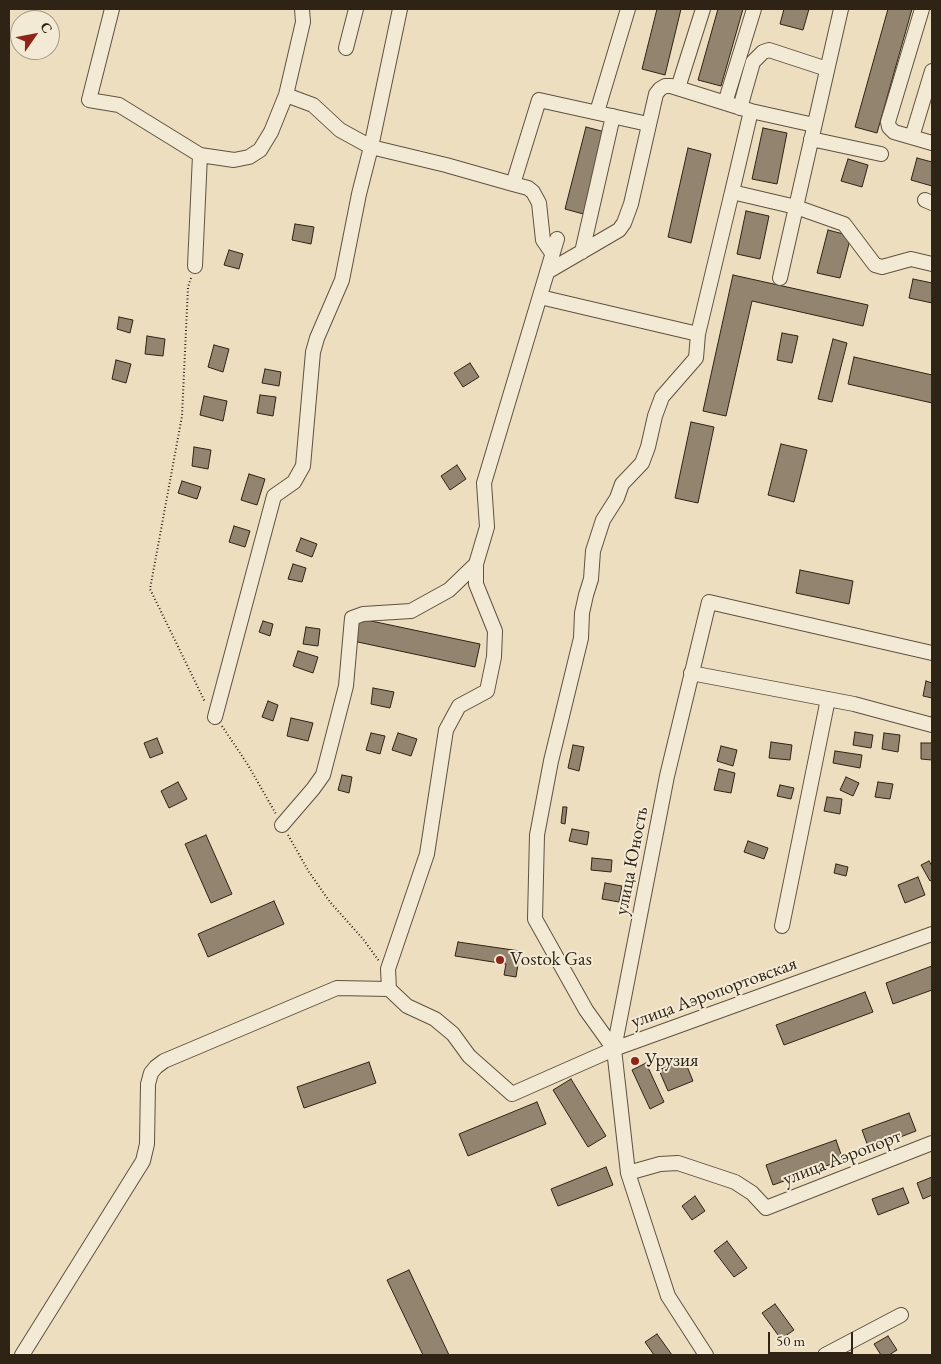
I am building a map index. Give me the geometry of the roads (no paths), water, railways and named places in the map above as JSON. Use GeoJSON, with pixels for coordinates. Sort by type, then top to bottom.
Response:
{"type":"FeatureCollection","features":[{"type":"Feature","properties":{"kind":"street"},"geometry":{"type":"LineString","coordinates":[[112,9],[89,100],[119,105],[200,155],[234,160],[249,157],[260,150],[270,132],[286,95],[304,22],[302,9]]}},
{"type":"Feature","properties":{"kind":"street"},"geometry":{"type":"LineString","coordinates":[[346,48],[356,9]]}},
{"type":"Feature","properties":{"kind":"street"},"geometry":{"type":"LineString","coordinates":[[215,717],[274,496],[294,482],[303,466],[312,352],[342,280],[400,9]]}},
{"type":"Feature","properties":{"kind":"street"},"geometry":{"type":"LineString","coordinates":[[597,112],[628,9]]}},
{"type":"Feature","properties":{"kind":"street"},"geometry":{"type":"LineString","coordinates":[[678,88],[703,9]]}},
{"type":"Feature","properties":{"kind":"street"},"geometry":{"type":"LineString","coordinates":[[724,103],[754,9]]}},
{"type":"Feature","properties":{"kind":"street"},"geometry":{"type":"LineString","coordinates":[[780,278],[841,9]]}},
{"type":"Feature","properties":{"kind":"street"},"geometry":{"type":"LineString","coordinates":[[922,9],[888,122],[889,127],[894,132],[932,143]]}},
{"type":"Feature","properties":{"kind":"street"},"geometry":{"type":"LineString","coordinates":[[706,1355],[668,1296],[628,1173],[614,1049],[586,1010],[535,919],[537,835],[581,638],[582,613],[591,579],[594,551],[603,520],[617,498],[622,484],[642,463],[662,397],[696,358],[698,334],[732,192],[754,62],[763,52],[769,50],[827,69]]}},
{"type":"Feature","properties":{"kind":"street"},"geometry":{"type":"LineString","coordinates":[[912,137],[932,71]]}},
{"type":"Feature","properties":{"kind":"street"},"geometry":{"type":"LineString","coordinates":[[547,272],[618,230],[624,223],[631,204],[656,94],[666,86],[745,109],[880,154]]}},
{"type":"Feature","properties":{"kind":"street"},"geometry":{"type":"LineString","coordinates":[[286,95],[313,105],[340,130],[371,148],[446,165],[528,188],[533,192],[539,203],[543,240],[552,254]]}},
{"type":"Feature","properties":{"kind":"street"},"geometry":{"type":"LineString","coordinates":[[513,184],[539,100],[648,124]]}},
{"type":"Feature","properties":{"kind":"street"},"geometry":{"type":"LineString","coordinates":[[582,252],[613,116]]}},
{"type":"Feature","properties":{"kind":"street"},"geometry":{"type":"LineString","coordinates":[[195,266],[200,155]]}},
{"type":"Feature","properties":{"kind":"street"},"geometry":{"type":"LineString","coordinates":[[732,192],[796,207],[844,224],[875,265],[882,267],[911,259],[932,264]]}},
{"type":"Feature","properties":{"kind":"street"},"geometry":{"type":"LineString","coordinates":[[22,1355],[143,1161],[147,1144],[148,1084],[151,1072],[156,1067],[164,1061],[337,988],[389,989],[388,969],[427,854],[446,730],[460,706],[487,691],[489,683],[494,657],[495,631],[476,584],[476,564],[487,527],[484,483],[557,239]]}},
{"type":"Feature","properties":{"kind":"street"},"geometry":{"type":"LineString","coordinates":[[540,297],[698,334]]}},
{"type":"Feature","properties":{"kind":"street"},"geometry":{"type":"LineString","coordinates":[[282,824],[313,789],[323,774],[346,686],[352,618],[363,614],[411,611],[449,590],[476,564]]}},
{"type":"Feature","properties":{"kind":"street","name":"улица Юность"},"geometry":{"type":"LineString","coordinates":[[614,1049],[667,776],[709,602],[932,654]]}},
{"type":"Feature","properties":{"kind":"street"},"geometry":{"type":"LineString","coordinates":[[690,677],[854,704],[932,725]]}},
{"type":"Feature","properties":{"kind":"street"},"geometry":{"type":"LineString","coordinates":[[782,926],[828,699]]}},
{"type":"Feature","properties":{"kind":"street","name":"улица Аэропортовская"},"geometry":{"type":"LineString","coordinates":[[389,989],[407,1006],[435,1019],[454,1034],[469,1056],[512,1094],[614,1049],[932,934]]}},
{"type":"Feature","properties":{"kind":"street","name":"улица Аэропорт"},"geometry":{"type":"LineString","coordinates":[[628,1173],[660,1164],[678,1163],[735,1182],[752,1193],[766,1208],[932,1143]]}},
{"type":"Feature","properties":{"kind":"street"},"geometry":{"type":"LineString","coordinates":[[825,1355],[901,1315]]}},
{"type":"Feature","properties":{"kind":"place","name":"Vostok Gas"},"geometry":{"type":"Point","coordinates":[500,960]}},
{"type":"Feature","properties":{"kind":"place","name":"Урузия"},"geometry":{"type":"Point","coordinates":[635,1061]}}]}
